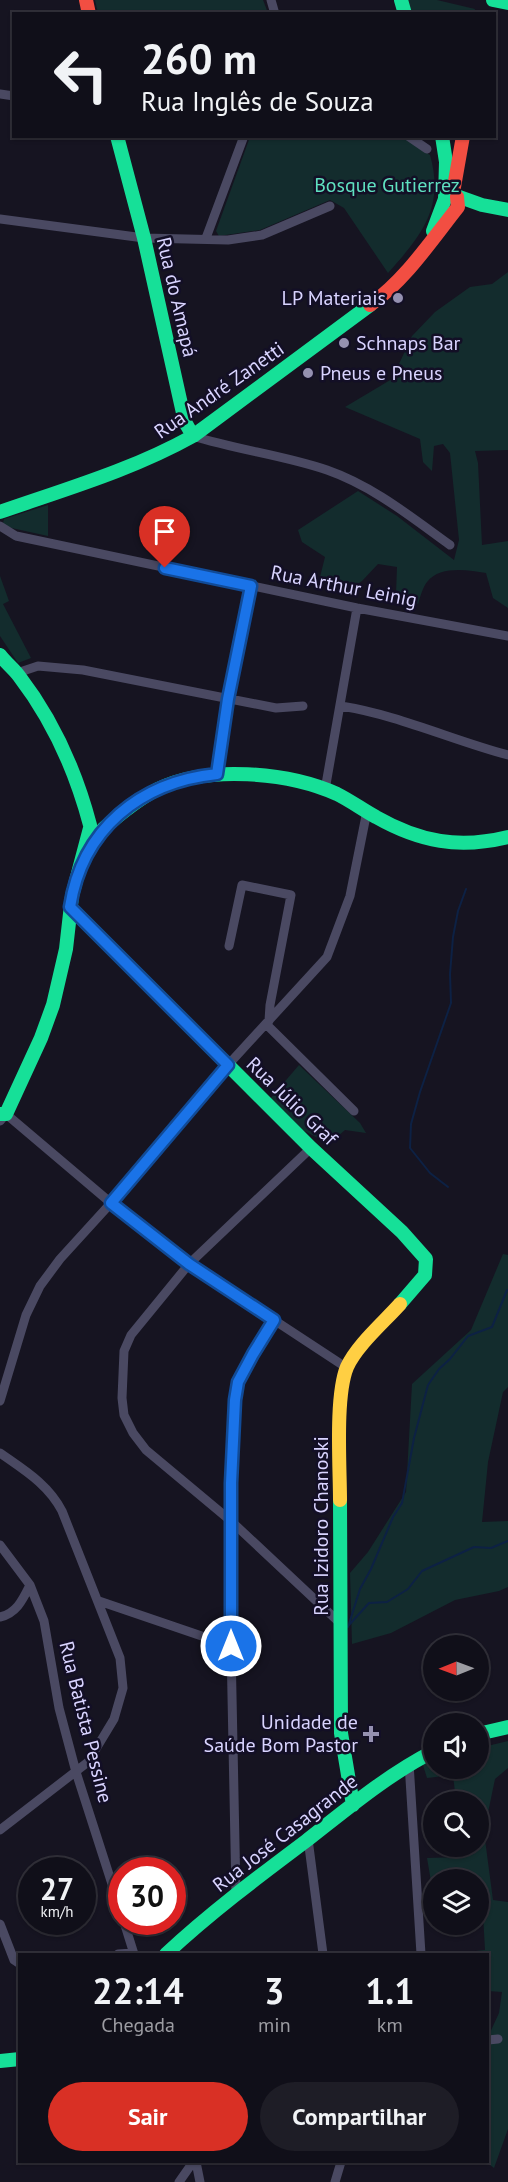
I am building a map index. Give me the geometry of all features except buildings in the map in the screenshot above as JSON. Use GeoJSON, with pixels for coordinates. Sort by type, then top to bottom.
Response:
{"type":"FeatureCollection","features":[{"type":"Feature","properties":{"kind":"street"},"geometry":{"type":"LineString","coordinates":[[493,0],[508,3]]}},
{"type":"Feature","properties":{"kind":"street","name":"Rua do Amapá"},"geometry":{"type":"LineString","coordinates":[[118,138],[144,238],[185,422],[193,436]]}},
{"type":"Feature","properties":{"kind":"street"},"geometry":{"type":"LineString","coordinates":[[206,238],[243,138]]}},
{"type":"Feature","properties":{"kind":"street"},"geometry":{"type":"LineString","coordinates":[[411,138],[427,149]]}},
{"type":"Feature","properties":{"kind":"street"},"geometry":{"type":"LineString","coordinates":[[442,138],[452,201]]}},
{"type":"Feature","properties":{"kind":"street"},"geometry":{"type":"LineString","coordinates":[[452,201],[454,177],[463,138]]}},
{"type":"Feature","properties":{"kind":"street"},"geometry":{"type":"LineString","coordinates":[[452,201],[508,210]]}},
{"type":"Feature","properties":{"kind":"street","name":"Rua André Zanetti"},"geometry":{"type":"LineString","coordinates":[[0,512],[141,463],[193,436],[383,296],[406,273],[427,245],[452,201]]}},
{"type":"Feature","properties":{"kind":"street"},"geometry":{"type":"LineString","coordinates":[[0,219],[144,238],[228,240],[262,235],[330,206]]}},
{"type":"Feature","properties":{"kind":"street"},"geometry":{"type":"LineString","coordinates":[[193,436],[222,445],[285,457],[330,471],[380,495],[450,545]]}},
{"type":"Feature","properties":{"kind":"street","name":"Rua Arthur Leinig"},"geometry":{"type":"LineString","coordinates":[[0,526],[16,536],[357,608],[508,636]]}},
{"type":"Feature","properties":{"kind":"street"},"geometry":{"type":"LineString","coordinates":[[217,774],[228,699],[251,586]]}},
{"type":"Feature","properties":{"kind":"street"},"geometry":{"type":"LineString","coordinates":[[325,790],[357,608]]}},
{"type":"Feature","properties":{"kind":"street"},"geometry":{"type":"LineString","coordinates":[[0,657],[17,673],[56,738],[85,805],[97,825]]}},
{"type":"Feature","properties":{"kind":"street"},"geometry":{"type":"LineString","coordinates":[[17,673],[38,666],[83,670],[276,708],[303,706]]}},
{"type":"Feature","properties":{"kind":"street"},"geometry":{"type":"LineString","coordinates":[[341,706],[361,709],[508,755]]}},
{"type":"Feature","properties":{"kind":"street"},"geometry":{"type":"LineString","coordinates":[[347,1368],[189,1264],[2,1116],[41,1038],[52,1005],[64,958],[70,907],[77,875],[97,825],[138,799],[163,786],[192,777],[217,774],[273,778],[325,790],[403,830],[443,843],[474,844],[508,837]]}},
{"type":"Feature","properties":{"kind":"street"},"geometry":{"type":"LineString","coordinates":[[0,1401],[26,1315],[40,1286],[60,1259],[111,1203],[228,1065],[327,957],[350,896],[367,811]]}},
{"type":"Feature","properties":{"kind":"street"},"geometry":{"type":"LineString","coordinates":[[229,946],[242,885],[291,895],[268,1022]]}},
{"type":"Feature","properties":{"kind":"street","name":"Rua Júlio Graf"},"geometry":{"type":"LineString","coordinates":[[70,907],[311,1148],[402,1232],[426,1259],[425,1275]]}},
{"type":"Feature","properties":{"kind":"street"},"geometry":{"type":"LineString","coordinates":[[268,1022],[354,1111]]}},
{"type":"Feature","properties":{"kind":"street"},"geometry":{"type":"LineString","coordinates":[[311,1148],[189,1264],[132,1335],[124,1351],[122,1387],[124,1415],[146,1450],[231,1521],[341,1624]]}},
{"type":"Feature","properties":{"kind":"street","name":"Rua Izidoro Chanoski"},"geometry":{"type":"LineString","coordinates":[[353,1805],[341,1733],[339,1570],[341,1394],[347,1368],[356,1353],[425,1275]]}},
{"type":"Feature","properties":{"kind":"street"},"geometry":{"type":"LineString","coordinates":[[236,1894],[231,1646],[231,1521],[235,1400],[238,1382],[274,1320]]}},
{"type":"Feature","properties":{"kind":"street"},"geometry":{"type":"LineString","coordinates":[[0,1454],[39,1481],[56,1499],[99,1601],[120,1658],[123,1688],[114,1719],[102,1742],[87,1762],[0,1830]]}},
{"type":"Feature","properties":{"kind":"street","name":"Rua Batista Pessine"},"geometry":{"type":"LineString","coordinates":[[0,1545],[30,1585],[44,1621],[59,1708],[76,1772],[108,1871]]}},
{"type":"Feature","properties":{"kind":"street"},"geometry":{"type":"LineString","coordinates":[[0,1617],[10,1614],[21,1603],[30,1585]]}},
{"type":"Feature","properties":{"kind":"street"},"geometry":{"type":"LineString","coordinates":[[99,1601],[231,1646]]}},
{"type":"Feature","properties":{"kind":"street"},"geometry":{"type":"LineString","coordinates":[[489,1731],[508,1727]]}},
{"type":"Feature","properties":{"kind":"street","name":"Rua José Casagrande"},"geometry":{"type":"LineString","coordinates":[[167,1953],[236,1894],[409,1763],[423,1756]]}},
{"type":"Feature","properties":{"kind":"street"},"geometry":{"type":"LineString","coordinates":[[409,1763],[421,1953]]}},
{"type":"Feature","properties":{"kind":"street"},"geometry":{"type":"LineString","coordinates":[[308,1839],[323,1953]]}},
{"type":"Feature","properties":{"kind":"street"},"geometry":{"type":"LineString","coordinates":[[0,1924],[14,1960],[18,1963]]}},
{"type":"Feature","properties":{"kind":"street"},"geometry":{"type":"LineString","coordinates":[[127,1935],[134,1953]]}},
{"type":"Feature","properties":{"kind":"street"},"geometry":{"type":"LineString","coordinates":[[489,2040],[498,2039]]}},
{"type":"Feature","properties":{"kind":"street"},"geometry":{"type":"LineString","coordinates":[[0,2061],[18,2059]]}},
{"type":"Feature","properties":{"kind":"street"},"geometry":{"type":"LineString","coordinates":[[179,2182],[194,2163]]}},
{"type":"Feature","properties":{"kind":"street"},"geometry":{"type":"LineString","coordinates":[[195,2163],[200,2182]]}},
{"type":"Feature","properties":{"kind":"street"},"geometry":{"type":"LineString","coordinates":[[335,2182],[341,2163]]}},
{"type":"Feature","properties":{"kind":"green space"},"geometry":{"type":"Polygon","coordinates":[[[95,0],[263,0],[268,12],[98,12],[95,0]]]}},
{"type":"Feature","properties":{"kind":"green space"},"geometry":{"type":"Polygon","coordinates":[[[406,0],[437,0],[475,9],[474,12],[411,12],[406,0]]]}},
{"type":"Feature","properties":{"kind":"green space","name":"Bosque Gutierrez"},"geometry":{"type":"Polygon","coordinates":[[[250,138],[404,138],[430,155],[434,174],[432,206],[420,233],[388,273],[344,208],[330,200],[260,230],[219,236],[216,231],[250,138]]]}},
{"type":"Feature","properties":{"kind":"green space"},"geometry":{"type":"Polygon","coordinates":[[[508,272],[508,450],[475,451],[478,463],[482,545],[508,541],[508,608],[493,598],[486,573],[479,572],[455,570],[439,573],[426,584],[418,604],[396,594],[397,567],[378,564],[362,581],[344,593],[319,581],[325,557],[302,542],[298,530],[358,491],[397,516],[454,560],[459,540],[450,453],[443,444],[434,446],[432,471],[423,462],[420,439],[345,407],[392,379],[412,336],[435,312],[470,287],[492,284],[508,272]]]}},
{"type":"Feature","properties":{"kind":"green space"},"geometry":{"type":"Polygon","coordinates":[[[48,505],[48,536],[7,527],[3,523],[4,519],[48,505]]]}},
{"type":"Feature","properties":{"kind":"green space"},"geometry":{"type":"Polygon","coordinates":[[[0,576],[9,601],[3,604],[31,658],[18,663],[0,636],[0,576]]]}},
{"type":"Feature","properties":{"kind":"green space"},"geometry":{"type":"Polygon","coordinates":[[[299,1065],[360,1123],[366,1133],[345,1130],[329,1144],[293,1125],[269,1100],[299,1065]]]}},
{"type":"Feature","properties":{"kind":"green space"},"geometry":{"type":"Polygon","coordinates":[[[503,1254],[508,1255],[508,1387],[503,1392],[488,1462],[482,1522],[508,1521],[508,1587],[455,1600],[391,1633],[352,1644],[350,1573],[368,1552],[406,1492],[412,1384],[471,1330],[503,1254]]]}},
{"type":"Feature","properties":{"kind":"green space"},"geometry":{"type":"Polygon","coordinates":[[[508,1741],[508,1768],[495,1779],[489,1808],[489,1791],[455,1791],[453,1779],[489,1779],[489,1746],[508,1741]]]}},
{"type":"Feature","properties":{"kind":"green space"},"geometry":{"type":"Polygon","coordinates":[[[487,1857],[489,1869],[429,1869],[427,1858],[487,1857]]]}},
{"type":"Feature","properties":{"kind":"green space"},"geometry":{"type":"Polygon","coordinates":[[[489,1870],[493,1900],[508,1902],[508,2129],[494,2168],[487,2163],[489,2035],[499,2013],[502,1992],[489,1991],[489,1953],[456,1953],[485,1950],[484,1935],[489,1935],[489,1870]]]}},
{"type":"Feature","properties":{"kind":"waterway"},"geometry":{"type":"LineString","coordinates":[[448,1187],[430,1173],[410,1148],[411,1124],[451,1003],[450,974],[453,937],[458,911],[466,889]]}},
{"type":"Feature","properties":{"kind":"waterway"},"geometry":{"type":"LineString","coordinates":[[348,1627],[360,1589],[393,1517],[402,1503],[414,1438],[428,1385],[468,1336],[492,1327],[507,1290]]}},
{"type":"Feature","properties":{"kind":"waterway"},"geometry":{"type":"LineString","coordinates":[[349,1625],[369,1603],[387,1602],[408,1589],[422,1571],[474,1547],[491,1548],[508,1541]]}},
{"type":"Feature","properties":{"kind":"traffic: fast"},"geometry":{"type":"LineString","coordinates":[[401,0],[404,12]]}},
{"type":"Feature","properties":{"kind":"traffic: fast"},"geometry":{"type":"LineString","coordinates":[[493,0],[508,3]]}},
{"type":"Feature","properties":{"kind":"traffic: fast"},"geometry":{"type":"LineString","coordinates":[[118,138],[144,238],[185,422],[193,436]]}},
{"type":"Feature","properties":{"kind":"traffic: fast"},"geometry":{"type":"LineString","coordinates":[[433,231],[445,199],[446,162],[442,138]]}},
{"type":"Feature","properties":{"kind":"traffic: fast"},"geometry":{"type":"LineString","coordinates":[[454,195],[482,205],[508,210]]}},
{"type":"Feature","properties":{"kind":"traffic: fast"},"geometry":{"type":"LineString","coordinates":[[0,512],[123,469],[193,436],[370,305]]}},
{"type":"Feature","properties":{"kind":"traffic: fast"},"geometry":{"type":"LineString","coordinates":[[0,655],[17,673],[52,728],[78,785],[90,825]]}},
{"type":"Feature","properties":{"kind":"traffic: fast"},"geometry":{"type":"LineString","coordinates":[[103,829],[143,797],[178,781],[223,774],[248,774],[272,776],[317,786],[337,794],[392,826],[440,841],[456,843],[490,841],[508,837]]}},
{"type":"Feature","properties":{"kind":"traffic: fast"},"geometry":{"type":"LineString","coordinates":[[0,1114],[6,1114],[41,1038],[53,1005],[66,949],[72,896],[90,828]]}},
{"type":"Feature","properties":{"kind":"traffic: fast"},"geometry":{"type":"LineString","coordinates":[[70,907],[311,1148],[402,1232],[426,1259],[425,1275],[400,1304]]}},
{"type":"Feature","properties":{"kind":"traffic: fast"},"geometry":{"type":"LineString","coordinates":[[340,1500],[341,1733],[353,1805]]}},
{"type":"Feature","properties":{"kind":"traffic: fast"},"geometry":{"type":"LineString","coordinates":[[489,1731],[508,1727]]}},
{"type":"Feature","properties":{"kind":"traffic: fast"},"geometry":{"type":"LineString","coordinates":[[167,1953],[234,1896],[352,1805],[423,1757]]}},
{"type":"Feature","properties":{"kind":"traffic: fast"},"geometry":{"type":"LineString","coordinates":[[0,2061],[18,2059]]}},
{"type":"Feature","properties":{"kind":"traffic: slow"},"geometry":{"type":"LineString","coordinates":[[340,1500],[339,1451],[343,1380],[351,1359],[400,1304]]}},
{"type":"Feature","properties":{"kind":"traffic: jam"},"geometry":{"type":"LineString","coordinates":[[86,0],[89,12]]}},
{"type":"Feature","properties":{"kind":"traffic: jam"},"geometry":{"type":"LineString","coordinates":[[454,187],[463,138]]}},
{"type":"Feature","properties":{"kind":"traffic: jam"},"geometry":{"type":"LineString","coordinates":[[370,305],[407,272],[428,246],[458,207],[457,197]]}},
{"type":"Feature","properties":{"kind":"place","name":"LP Materiais"},"geometry":{"type":"Point","coordinates":[398,298]}},
{"type":"Feature","properties":{"kind":"place","name":"Schnaps Bar"},"geometry":{"type":"Point","coordinates":[344,343]}},
{"type":"Feature","properties":{"kind":"place","name":"Pneus e Pneus"},"geometry":{"type":"Point","coordinates":[308,373]}},
{"type":"Feature","properties":{"kind":"place","name":"Unidade de Saúde Bom Pastor"},"geometry":{"type":"Point","coordinates":[371,1734]}},
{"type":"Feature","properties":{"kind":"route"},"geometry":{"type":"LineString","coordinates":[[165,568],[251,586],[228,699],[217,774],[176,781],[150,792],[124,810],[103,829],[77,875],[70,907],[228,1065],[111,1203],[189,1264],[274,1320],[238,1382],[235,1400],[231,1483],[231,1646]]}}]}
